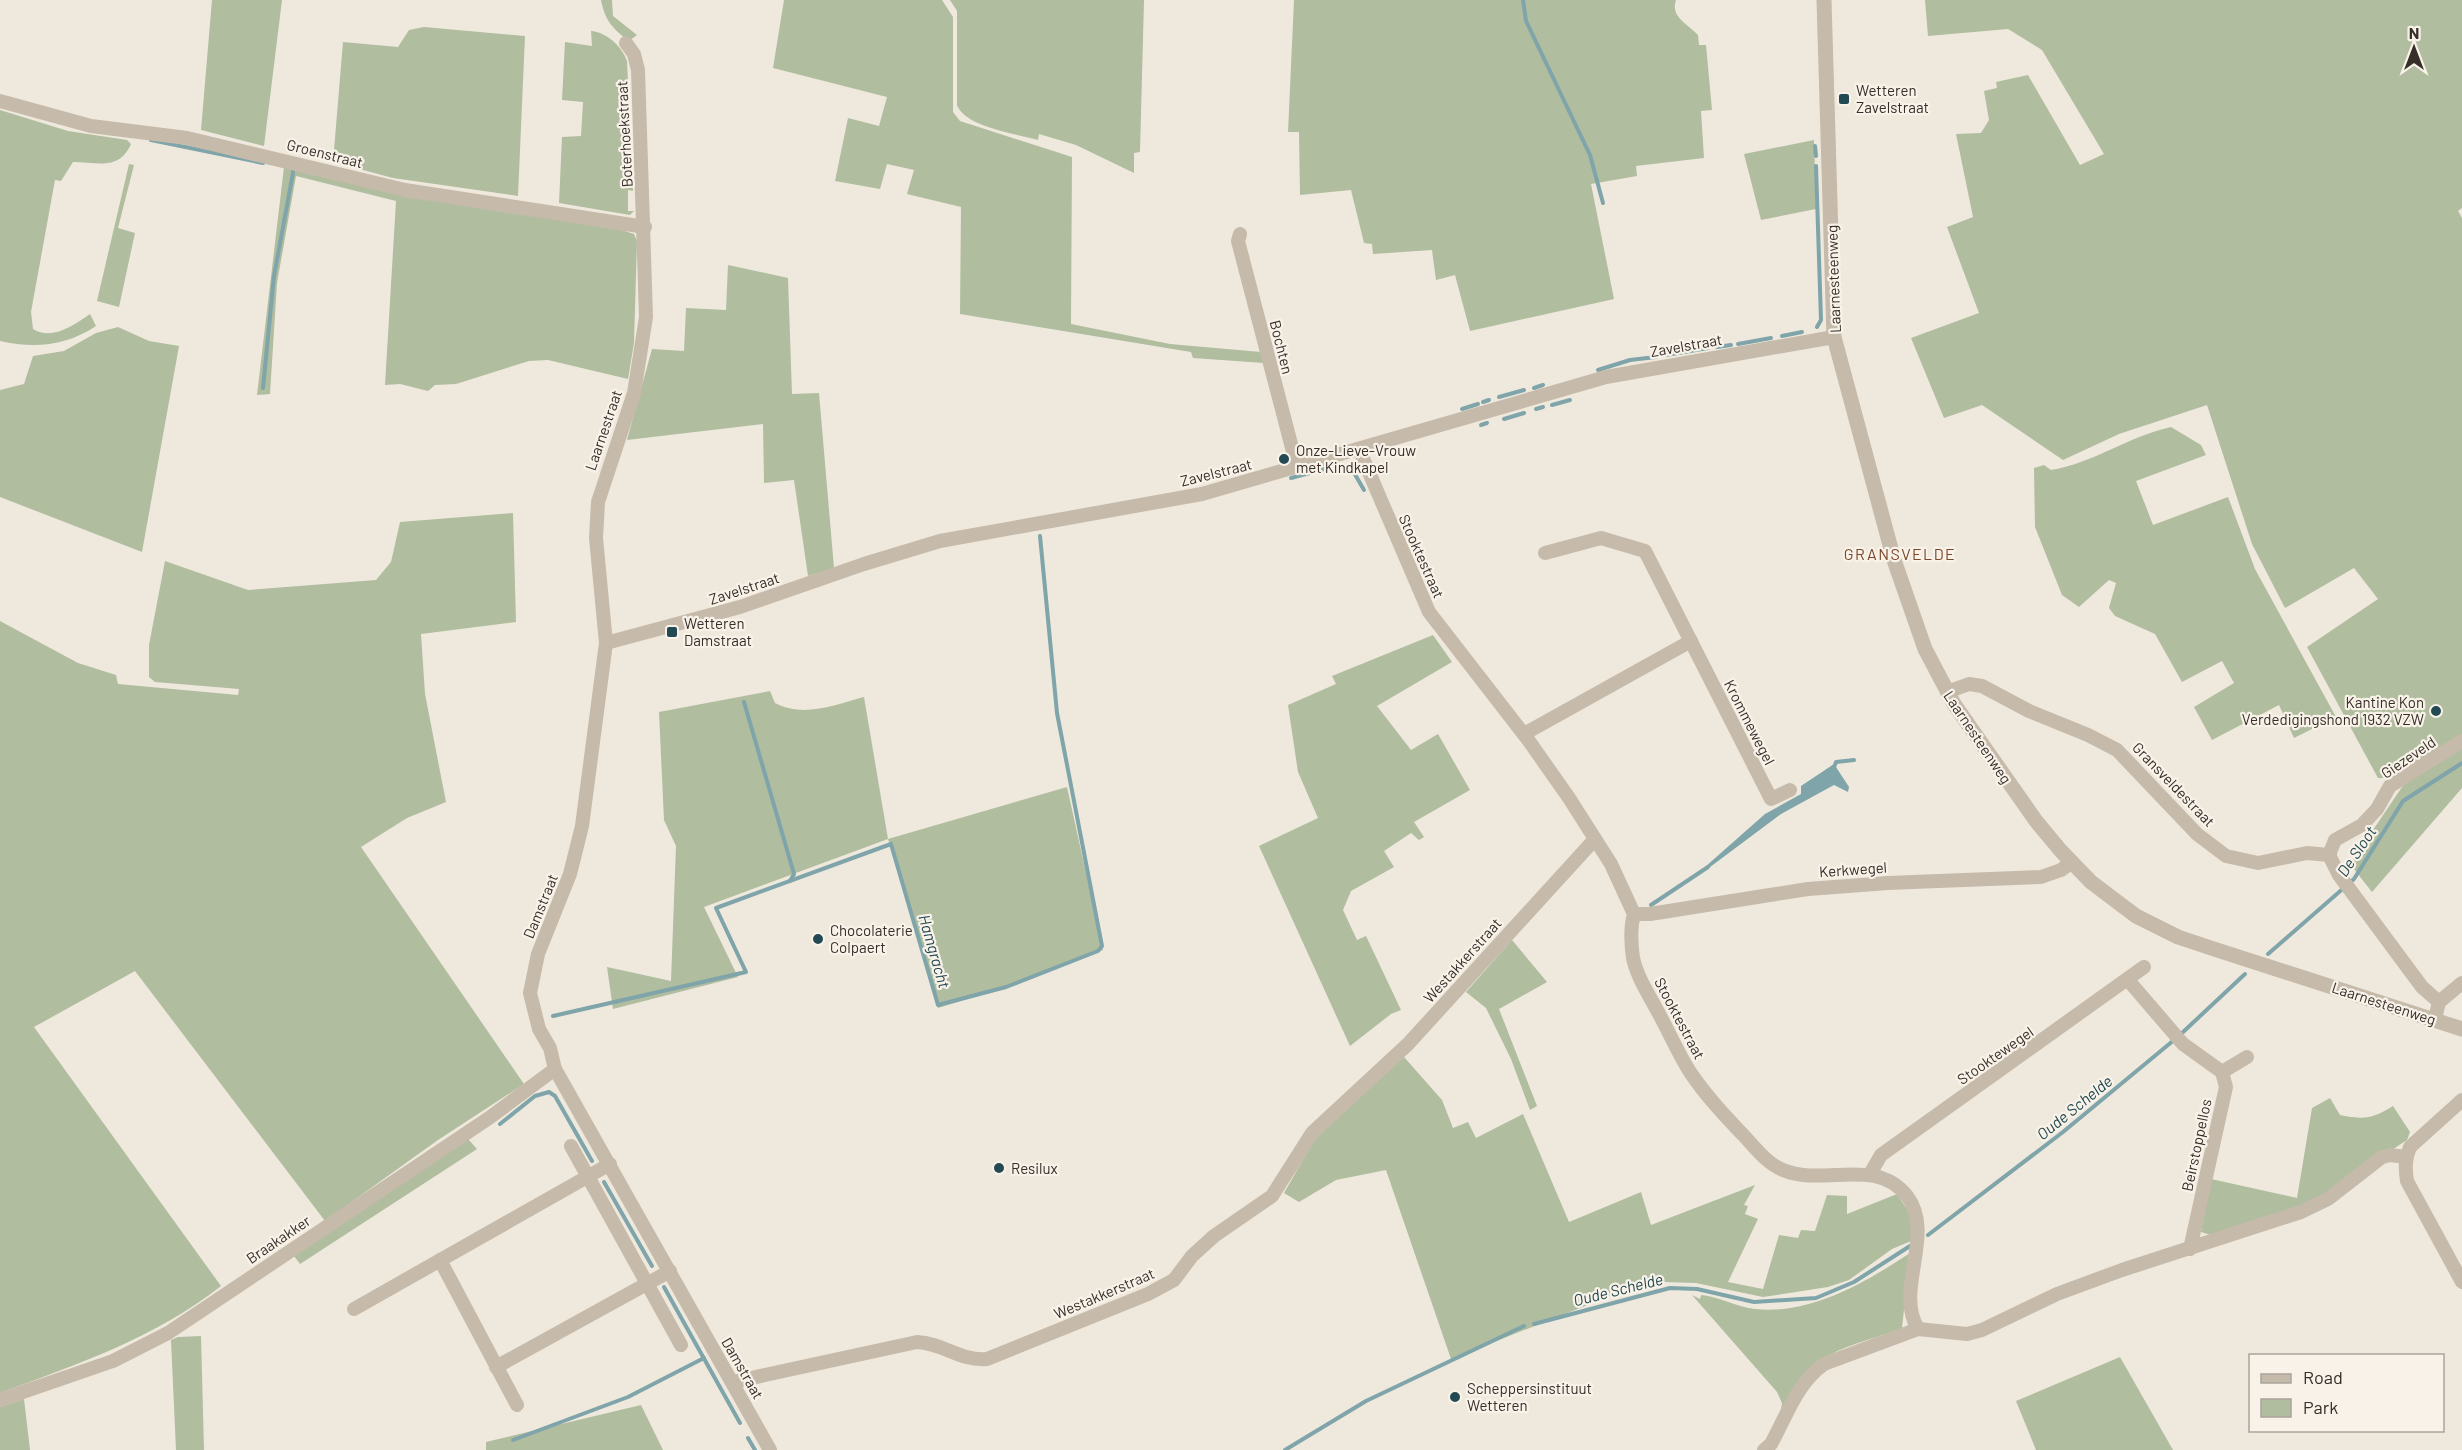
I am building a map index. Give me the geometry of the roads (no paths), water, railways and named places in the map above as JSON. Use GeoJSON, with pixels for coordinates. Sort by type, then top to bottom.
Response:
{"type":"FeatureCollection","features":[{"type":"Feature","properties":{"kind":"street","name":"Laarnesteenweg"},"geometry":{"type":"LineString","coordinates":[[1824,0],[1834,337],[1894,560],[1925,649],[1947,692],[2036,821],[2091,882],[2136,916],[2178,937],[2462,1029]]}},
{"type":"Feature","properties":{"kind":"street","name":"Boterhoekstraat"},"geometry":{"type":"LineString","coordinates":[[626,43],[634,54],[638,70],[645,227]]}},
{"type":"Feature","properties":{"kind":"street","name":"Groenstraat"},"geometry":{"type":"LineString","coordinates":[[0,102],[92,126],[187,138],[405,190],[645,227]]}},
{"type":"Feature","properties":{"kind":"street","name":"Laarnestraat"},"geometry":{"type":"LineString","coordinates":[[606,643],[596,518],[600,489],[634,393],[643,348],[647,291],[645,227]]}},
{"type":"Feature","properties":{"kind":"street","name":"Bochten"},"geometry":{"type":"LineString","coordinates":[[1240,234],[1238,241],[1297,467]]}},
{"type":"Feature","properties":{"kind":"street","name":"Zavelstraat"},"geometry":{"type":"LineString","coordinates":[[606,643],[740,607],[864,564],[940,541],[1202,494],[1606,377],[1834,337]]}},
{"type":"Feature","properties":{"kind":"street","name":"Stooktestraat"},"geometry":{"type":"LineString","coordinates":[[1359,449],[1429,612],[1524,734],[1611,864],[1634,914],[1630,926],[1633,958],[1640,978],[1690,1072],[1724,1114],[1769,1162],[1781,1170],[1798,1176],[1870,1174],[1889,1181],[1907,1196],[1915,1211],[1916,1234],[1910,1310],[1918,1329]]}},
{"type":"Feature","properties":{"kind":"street","name":"Krommewegel"},"geometry":{"type":"LineString","coordinates":[[1545,553],[1601,538],[1645,551],[1771,799],[1790,790]]}},
{"type":"Feature","properties":{"kind":"street"},"geometry":{"type":"LineString","coordinates":[[1524,734],[1691,641]]}},
{"type":"Feature","properties":{"kind":"street","name":"Damstraat"},"geometry":{"type":"LineString","coordinates":[[606,643],[577,851],[538,954],[530,993],[539,1029],[550,1048],[555,1069],[770,1450]]}},
{"type":"Feature","properties":{"kind":"street","name":"Gransveldestraat"},"geometry":{"type":"LineString","coordinates":[[1947,692],[1969,684],[1982,686],[2029,711],[2088,735],[2117,750],[2197,834],[2226,856],[2258,863],[2307,853],[2329,855]]}},
{"type":"Feature","properties":{"kind":"street","name":"Giezeveld"},"geometry":{"type":"LineString","coordinates":[[2329,855],[2335,840],[2362,825],[2377,809],[2390,786],[2462,741]]}},
{"type":"Feature","properties":{"kind":"street","name":"Westakkerstraat"},"geometry":{"type":"LineString","coordinates":[[733,1382],[917,1342],[928,1343],[971,1360],[987,1359],[1148,1294],[1174,1280],[1192,1256],[1214,1236],[1272,1196],[1312,1133],[1408,1044],[1595,839]]}},
{"type":"Feature","properties":{"kind":"street"},"geometry":{"type":"LineString","coordinates":[[2329,855],[2352,893],[2422,987],[2439,1002]]}},
{"type":"Feature","properties":{"kind":"street","name":"Kerkwegel"},"geometry":{"type":"LineString","coordinates":[[1634,914],[1650,914],[1808,889],[1888,883],[2041,877],[2061,870],[2072,862]]}},
{"type":"Feature","properties":{"kind":"street","name":"Stooktewegel"},"geometry":{"type":"LineString","coordinates":[[1870,1174],[1881,1155],[2144,967]]}},
{"type":"Feature","properties":{"kind":"street"},"geometry":{"type":"LineString","coordinates":[[2128,980],[2184,1044],[2222,1072],[2247,1057]]}},
{"type":"Feature","properties":{"kind":"street"},"geometry":{"type":"LineString","coordinates":[[2435,1019],[2439,1002],[2462,983]]}},
{"type":"Feature","properties":{"kind":"street","name":"Braakakker"},"geometry":{"type":"LineString","coordinates":[[0,1400],[113,1360],[168,1333],[489,1119],[555,1069]]}},
{"type":"Feature","properties":{"kind":"street","name":"Beirstoppellos"},"geometry":{"type":"LineString","coordinates":[[2190,1249],[2226,1087],[2222,1072]]}},
{"type":"Feature","properties":{"kind":"street"},"geometry":{"type":"LineString","coordinates":[[2462,1100],[2419,1138],[2406,1157],[2407,1181],[2462,1282]]}},
{"type":"Feature","properties":{"kind":"street"},"geometry":{"type":"LineString","coordinates":[[571,1146],[681,1346]]}},
{"type":"Feature","properties":{"kind":"street"},"geometry":{"type":"LineString","coordinates":[[1764,1450],[1771,1444],[1798,1389],[1811,1373],[1824,1364],[1918,1329],[1967,1334],[1982,1330],[2057,1294],[2301,1212],[2328,1199],[2382,1157],[2390,1155],[2406,1157]]}},
{"type":"Feature","properties":{"kind":"street"},"geometry":{"type":"LineString","coordinates":[[354,1309],[610,1164]]}},
{"type":"Feature","properties":{"kind":"street"},"geometry":{"type":"LineString","coordinates":[[440,1260],[517,1405]]}},
{"type":"Feature","properties":{"kind":"street"},"geometry":{"type":"LineString","coordinates":[[496,1367],[670,1271]]}},
{"type":"Feature","properties":{"kind":"water"},"geometry":{"type":"Polygon","coordinates":[[[1834,764],[1849,787],[1848,792],[1834,785],[1781,814],[1706,870],[1705,867],[1765,814],[1801,794],[1801,786],[1834,764]]]}},
{"type":"Feature","properties":{"kind":"waterway"},"geometry":{"type":"LineString","coordinates":[[1523,0],[1526,21],[1590,155],[1603,203]]}},
{"type":"Feature","properties":{"kind":"waterway"},"geometry":{"type":"LineString","coordinates":[[151,140],[263,163]]}},
{"type":"Feature","properties":{"kind":"waterway"},"geometry":{"type":"LineString","coordinates":[[1815,146],[1816,156]]}},
{"type":"Feature","properties":{"kind":"waterway"},"geometry":{"type":"LineString","coordinates":[[1816,166],[1821,320],[1817,327]]}},
{"type":"Feature","properties":{"kind":"waterway"},"geometry":{"type":"LineString","coordinates":[[263,388],[274,276],[293,173],[291,168]]}},
{"type":"Feature","properties":{"kind":"waterway"},"geometry":{"type":"LineString","coordinates":[[1782,336],[1802,332]]}},
{"type":"Feature","properties":{"kind":"waterway"},"geometry":{"type":"LineString","coordinates":[[1738,344],[1771,338]]}},
{"type":"Feature","properties":{"kind":"waterway"},"geometry":{"type":"LineString","coordinates":[[1717,347],[1731,345]]}},
{"type":"Feature","properties":{"kind":"waterway"},"geometry":{"type":"LineString","coordinates":[[1666,355],[1708,348]]}},
{"type":"Feature","properties":{"kind":"waterway"},"geometry":{"type":"LineString","coordinates":[[1598,370],[1630,360],[1656,357]]}},
{"type":"Feature","properties":{"kind":"waterway"},"geometry":{"type":"LineString","coordinates":[[1534,388],[1543,385]]}},
{"type":"Feature","properties":{"kind":"waterway"},"geometry":{"type":"LineString","coordinates":[[1499,397],[1524,390]]}},
{"type":"Feature","properties":{"kind":"waterway"},"geometry":{"type":"LineString","coordinates":[[1483,402],[1489,400]]}},
{"type":"Feature","properties":{"kind":"waterway"},"geometry":{"type":"LineString","coordinates":[[1552,405],[1570,400]]}},
{"type":"Feature","properties":{"kind":"waterway"},"geometry":{"type":"LineString","coordinates":[[1462,409],[1478,404]]}},
{"type":"Feature","properties":{"kind":"waterway"},"geometry":{"type":"LineString","coordinates":[[1536,409],[1543,407]]}},
{"type":"Feature","properties":{"kind":"waterway"},"geometry":{"type":"LineString","coordinates":[[1504,419],[1524,413]]}},
{"type":"Feature","properties":{"kind":"waterway"},"geometry":{"type":"LineString","coordinates":[[1481,425],[1487,423]]}},
{"type":"Feature","properties":{"kind":"waterway"},"geometry":{"type":"LineString","coordinates":[[1342,465],[1353,471],[1364,490]]}},
{"type":"Feature","properties":{"kind":"waterway"},"geometry":{"type":"LineString","coordinates":[[1291,478],[1328,468]]}},
{"type":"Feature","properties":{"kind":"waterway","name":"Hamgracht"},"geometry":{"type":"LineString","coordinates":[[553,1016],[746,972],[716,908],[891,844],[938,1005],[1006,987],[1098,951],[1102,946],[1057,713],[1040,536]]}},
{"type":"Feature","properties":{"kind":"waterway"},"geometry":{"type":"LineString","coordinates":[[744,702],[794,874],[790,881]]}},
{"type":"Feature","properties":{"kind":"waterway"},"geometry":{"type":"LineString","coordinates":[[1833,770],[1836,762],[1854,760]]}},
{"type":"Feature","properties":{"kind":"waterway","name":"De Sloot"},"geometry":{"type":"LineString","coordinates":[[2268,954],[2354,879],[2403,801],[2462,763]]}},
{"type":"Feature","properties":{"kind":"waterway"},"geometry":{"type":"LineString","coordinates":[[1651,905],[1708,867]]}},
{"type":"Feature","properties":{"kind":"waterway","name":"Oude Schelde"},"geometry":{"type":"LineString","coordinates":[[2182,1033],[2245,974]]}},
{"type":"Feature","properties":{"kind":"waterway","name":"Oude Schelde"},"geometry":{"type":"LineString","coordinates":[[1928,1235],[2063,1132],[2174,1040]]}},
{"type":"Feature","properties":{"kind":"waterway","name":"Hamgracht"},"geometry":{"type":"LineString","coordinates":[[500,1124],[535,1096],[549,1092],[555,1096],[592,1161]]}},
{"type":"Feature","properties":{"kind":"waterway","name":"Hamgracht"},"geometry":{"type":"LineString","coordinates":[[604,1182],[652,1266]]}},
{"type":"Feature","properties":{"kind":"waterway","name":"Oude Schelde"},"geometry":{"type":"LineString","coordinates":[[1534,1324],[1670,1288],[1697,1289],[1754,1302],[1816,1298],[1854,1282],[1910,1246]]}},
{"type":"Feature","properties":{"kind":"waterway","name":"Hamgracht"},"geometry":{"type":"LineString","coordinates":[[664,1287],[740,1423]]}},
{"type":"Feature","properties":{"kind":"waterway","name":"Oude Schelde"},"geometry":{"type":"LineString","coordinates":[[1285,1450],[1366,1401],[1524,1326]]}},
{"type":"Feature","properties":{"kind":"waterway"},"geometry":{"type":"LineString","coordinates":[[513,1440],[628,1397],[704,1358]]}},
{"type":"Feature","properties":{"kind":"waterway","name":"Hamgracht"},"geometry":{"type":"LineString","coordinates":[[748,1438],[755,1450]]}},
{"type":"Feature","properties":{"kind":"place","name":"Wetteren Zavelstraat"},"geometry":{"type":"Point","coordinates":[1844,99]}},
{"type":"Feature","properties":{"kind":"place","name":"Onze-Lieve-Vrouw met Kindkapel"},"geometry":{"type":"Point","coordinates":[1284,459]}},
{"type":"Feature","properties":{"kind":"place","name":"Wetteren Damstraat"},"geometry":{"type":"Point","coordinates":[672,632]}},
{"type":"Feature","properties":{"kind":"place","name":"Kantine Kon Verdedigingshond 1932 VZW"},"geometry":{"type":"Point","coordinates":[2436,711]}},
{"type":"Feature","properties":{"kind":"place","name":"Chocolaterie Colpaert"},"geometry":{"type":"Point","coordinates":[818,939]}},
{"type":"Feature","properties":{"kind":"place","name":"Resilux"},"geometry":{"type":"Point","coordinates":[999,1168]}},
{"type":"Feature","properties":{"kind":"place","name":"Scheppersinstituut Wetteren"},"geometry":{"type":"Point","coordinates":[1455,1397]}},
{"type":"Feature","properties":{"kind":"district","name":"GRANSVELDE"},"geometry":{"type":"Point","coordinates":[1900,553]}}]}
